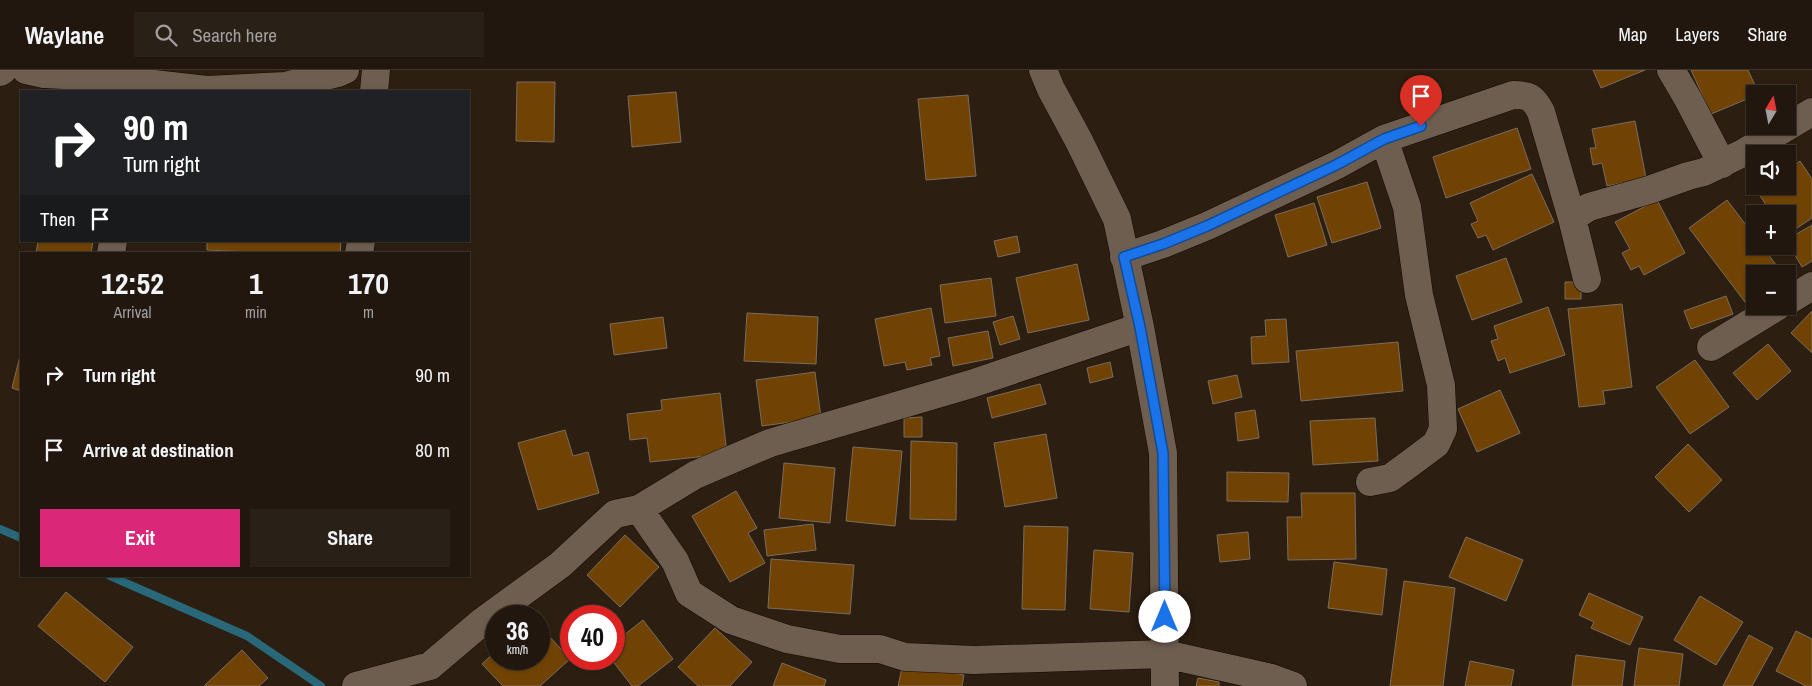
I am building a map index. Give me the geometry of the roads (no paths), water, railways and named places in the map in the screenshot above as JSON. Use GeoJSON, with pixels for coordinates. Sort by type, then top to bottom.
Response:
{"type":"FeatureCollection","features":[{"type":"Feature","properties":{"kind":"street"},"geometry":{"type":"LineString","coordinates":[[26,70],[44,74],[84,73],[136,87],[207,90],[284,86],[345,70]]}},
{"type":"Feature","properties":{"kind":"street"},"geometry":{"type":"LineString","coordinates":[[374,90],[376,70]]}},
{"type":"Feature","properties":{"kind":"street"},"geometry":{"type":"LineString","coordinates":[[1043,70],[1117,219],[1140,327],[1163,453],[1165,686]]}},
{"type":"Feature","properties":{"kind":"street"},"geometry":{"type":"LineString","coordinates":[[1671,70],[1722,164]]}},
{"type":"Feature","properties":{"kind":"street"},"geometry":{"type":"LineString","coordinates":[[1124,257],[1207,226],[1336,165],[1384,139],[1513,95],[1527,95],[1536,102],[1541,112],[1572,218],[1587,280]]}},
{"type":"Feature","properties":{"kind":"street"},"geometry":{"type":"LineString","coordinates":[[1572,218],[1589,208],[1704,172],[1743,153],[1812,112]]}},
{"type":"Feature","properties":{"kind":"street"},"geometry":{"type":"LineString","coordinates":[[1370,482],[1390,478],[1436,444],[1443,429],[1440,385],[1419,294],[1407,208],[1384,139]]}},
{"type":"Feature","properties":{"kind":"street"},"geometry":{"type":"LineString","coordinates":[[1796,296],[1812,286]]}},
{"type":"Feature","properties":{"kind":"street"},"geometry":{"type":"LineString","coordinates":[[1711,347],[1763,315]]}},
{"type":"Feature","properties":{"kind":"street"},"geometry":{"type":"LineString","coordinates":[[356,686],[430,666],[483,621],[560,565],[615,514],[639,509],[695,475],[770,443],[971,384],[1140,327]]}},
{"type":"Feature","properties":{"kind":"street"},"geometry":{"type":"LineString","coordinates":[[639,509],[675,561],[689,593],[731,620],[786,639],[840,649],[880,649],[905,657],[974,660],[1165,654],[1270,678],[1293,686]]}},
{"type":"Feature","properties":{"kind":"waterway"},"geometry":{"type":"LineString","coordinates":[[0,529],[20,538]]}},
{"type":"Feature","properties":{"kind":"waterway"},"geometry":{"type":"LineString","coordinates":[[112,577],[247,636],[321,686]]}}]}
